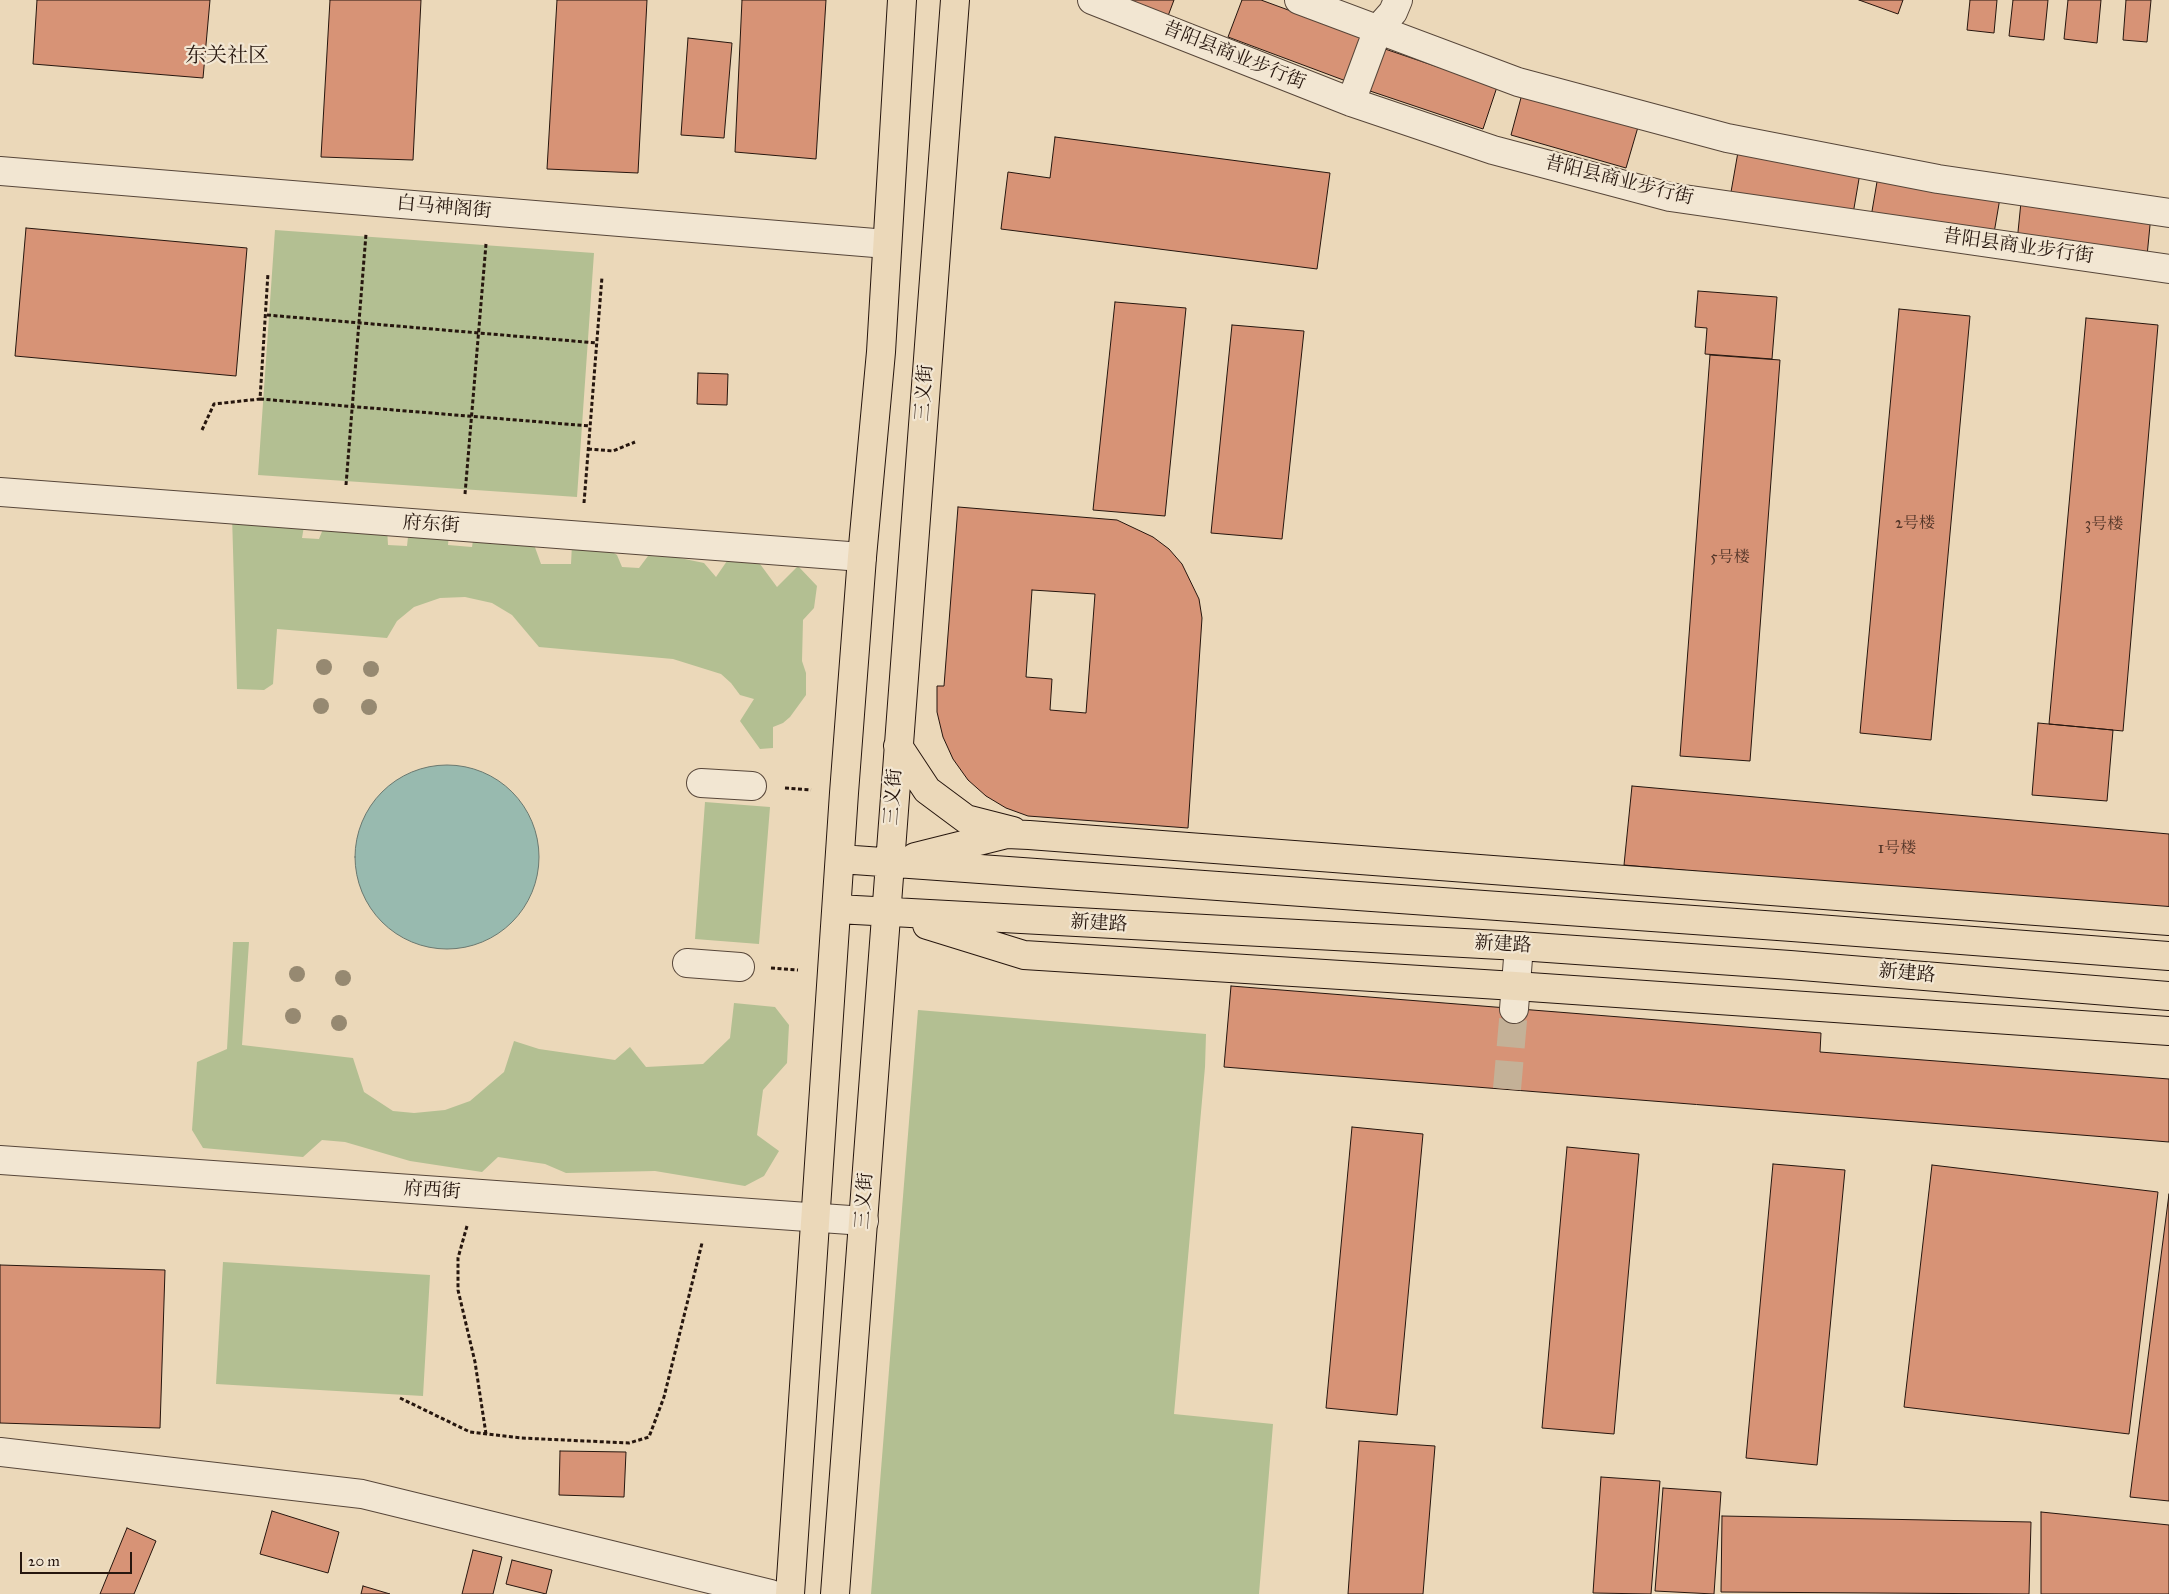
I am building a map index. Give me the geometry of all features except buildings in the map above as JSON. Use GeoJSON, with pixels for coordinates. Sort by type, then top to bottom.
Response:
{"type":"FeatureCollection","features":[{"type":"Feature","properties":{"kind":"main road"},"geometry":{"type":"LineString","coordinates":[[790,1594],[844,792],[862,557],[881,352],[902,0]]}},
{"type":"Feature","properties":{"kind":"main road","name":"三义街"},"geometry":{"type":"LineString","coordinates":[[835,1594],[955,0]]}},
{"type":"Feature","properties":{"kind":"main road"},"geometry":{"type":"LineString","coordinates":[[898,746],[927,790],[966,819],[1029,835]]}},
{"type":"Feature","properties":{"kind":"main road"},"geometry":{"type":"LineString","coordinates":[[890,863],[1007,834],[2169,921]]}},
{"type":"Feature","properties":{"kind":"main road","name":"新建路"},"geometry":{"type":"LineString","coordinates":[[840,859],[2169,956]]}},
{"type":"Feature","properties":{"kind":"main road","name":"新建路"},"geometry":{"type":"LineString","coordinates":[[837,909],[1519,946],[1800,966],[2169,996]]}},
{"type":"Feature","properties":{"kind":"main road"},"geometry":{"type":"LineString","coordinates":[[887,913],[1024,955],[1514,997],[2169,1031]]}},
{"type":"Feature","properties":{"kind":"street","name":"昔阳县商业步行街"},"geometry":{"type":"LineString","coordinates":[[1092,0],[1351,102],[1492,150],[1670,197],[2169,269]]}},
{"type":"Feature","properties":{"kind":"street"},"geometry":{"type":"LineString","coordinates":[[1299,0],[1518,82],[1727,138],[1938,179],[2169,213]]}},
{"type":"Feature","properties":{"kind":"street"},"geometry":{"type":"LineString","coordinates":[[1351,102],[1378,29],[1393,12],[1398,0]]}},
{"type":"Feature","properties":{"kind":"street","name":"白马神阁街"},"geometry":{"type":"LineString","coordinates":[[0,171],[887,244]]}},
{"type":"Feature","properties":{"kind":"street","name":"府东街"},"geometry":{"type":"LineString","coordinates":[[0,492],[862,557]]}},
{"type":"Feature","properties":{"kind":"street"},"geometry":{"type":"LineString","coordinates":[[701,783],[752,786]]}},
{"type":"Feature","properties":{"kind":"street"},"geometry":{"type":"LineString","coordinates":[[1514,997],[1519,946]]}},
{"type":"Feature","properties":{"kind":"street"},"geometry":{"type":"LineString","coordinates":[[687,964],[740,967]]}},
{"type":"Feature","properties":{"kind":"street","name":"府西街"},"geometry":{"type":"LineString","coordinates":[[0,1160],[864,1221]]}},
{"type":"Feature","properties":{"kind":"street"},"geometry":{"type":"LineString","coordinates":[[0,1452],[362,1494],[772,1594]]}},
{"type":"Feature","properties":{"kind":"path"},"geometry":{"type":"LineString","coordinates":[[343,518],[369,202]]}},
{"type":"Feature","properties":{"kind":"path"},"geometry":{"type":"LineString","coordinates":[[462,527],[488,211]]}},
{"type":"Feature","properties":{"kind":"path"},"geometry":{"type":"LineString","coordinates":[[260,399],[267,315],[268,273]]}},
{"type":"Feature","properties":{"kind":"path"},"geometry":{"type":"LineString","coordinates":[[582,536],[602,277]]}},
{"type":"Feature","properties":{"kind":"path"},"geometry":{"type":"LineString","coordinates":[[267,315],[597,343]]}},
{"type":"Feature","properties":{"kind":"path"},"geometry":{"type":"LineString","coordinates":[[202,430],[214,404],[260,399],[590,426]]}},
{"type":"Feature","properties":{"kind":"path"},"geometry":{"type":"LineString","coordinates":[[588,449],[613,451],[635,442]]}},
{"type":"Feature","properties":{"kind":"path"},"geometry":{"type":"LineString","coordinates":[[752,786],[844,792]]}},
{"type":"Feature","properties":{"kind":"path"},"geometry":{"type":"LineString","coordinates":[[740,967],[833,972]]}},
{"type":"Feature","properties":{"kind":"path"},"geometry":{"type":"LineString","coordinates":[[476,1194],[458,1258],[458,1290],[475,1362],[486,1434]]}},
{"type":"Feature","properties":{"kind":"path"},"geometry":{"type":"LineString","coordinates":[[400,1398],[470,1432],[520,1438],[629,1443],[649,1437],[664,1397],[710,1210]]}},
{"type":"Feature","properties":{"kind":"green space"},"geometry":{"type":"Polygon","coordinates":[[[275,230],[594,253],[577,497],[258,475],[275,230]]]}},
{"type":"Feature","properties":{"kind":"green space"},"geometry":{"type":"Polygon","coordinates":[[[232,515],[305,520],[302,538],[319,539],[327,519],[387,528],[388,545],[407,546],[409,528],[449,533],[448,545],[472,547],[474,534],[532,539],[541,564],[571,564],[572,544],[601,545],[617,555],[622,567],[639,568],[648,556],[675,557],[704,563],[716,577],[727,561],[760,564],[777,587],[798,566],[817,586],[814,608],[803,620],[802,661],[806,673],[806,695],[790,717],[783,723],[773,727],[773,748],[760,749],[740,721],[754,699],[740,695],[721,674],[673,659],[539,647],[512,615],[492,603],[465,597],[440,598],[414,607],[397,621],[387,638],[277,629],[273,684],[264,690],[237,689],[232,515]]]}},
{"type":"Feature","properties":{"kind":"green space"},"geometry":{"type":"Polygon","coordinates":[[[705,802],[770,807],[759,944],[695,939],[705,802]]]}},
{"type":"Feature","properties":{"kind":"green space"},"geometry":{"type":"Polygon","coordinates":[[[233,942],[249,942],[242,1045],[353,1058],[364,1092],[393,1111],[414,1113],[445,1110],[470,1101],[504,1072],[514,1041],[539,1049],[615,1060],[630,1047],[646,1067],[703,1064],[730,1038],[734,1003],[775,1007],[789,1025],[787,1063],[763,1090],[757,1135],[779,1151],[764,1176],[745,1186],[655,1171],[566,1173],[545,1164],[498,1157],[482,1172],[410,1161],[345,1142],[322,1140],[303,1157],[203,1148],[192,1130],[197,1062],[227,1049],[233,942]]]}},
{"type":"Feature","properties":{"kind":"green space"},"geometry":{"type":"Polygon","coordinates":[[[918,1010],[1206,1034],[1205,1067],[1174,1414],[1273,1424],[1259,1594],[871,1594],[918,1010]]]}},
{"type":"Feature","properties":{"kind":"green space"},"geometry":{"type":"Polygon","coordinates":[[[223,1262],[430,1275],[423,1396],[216,1384],[223,1262]]]}},
{"type":"Feature","properties":{"kind":"water"},"geometry":{"type":"Polygon","coordinates":[[[456,765],[465,766],[491,776],[506,786],[518,798],[528,813],[535,830],[538,839],[538,875],[528,901],[518,916],[506,928],[491,938],[465,948],[438,949],[429,948],[403,938],[388,928],[376,916],[366,901],[356,875],[355,848],[356,839],[366,813],[376,798],[388,786],[403,776],[429,766],[456,765]]]}},
{"type":"Feature","properties":{"kind":"tunnel"},"geometry":{"type":"LineString","coordinates":[[1507,1089],[1514,1009]]}},
{"type":"Feature","properties":{"kind":"district","name":"东关社区"},"geometry":{"type":"Point","coordinates":[227,57]}}]}
